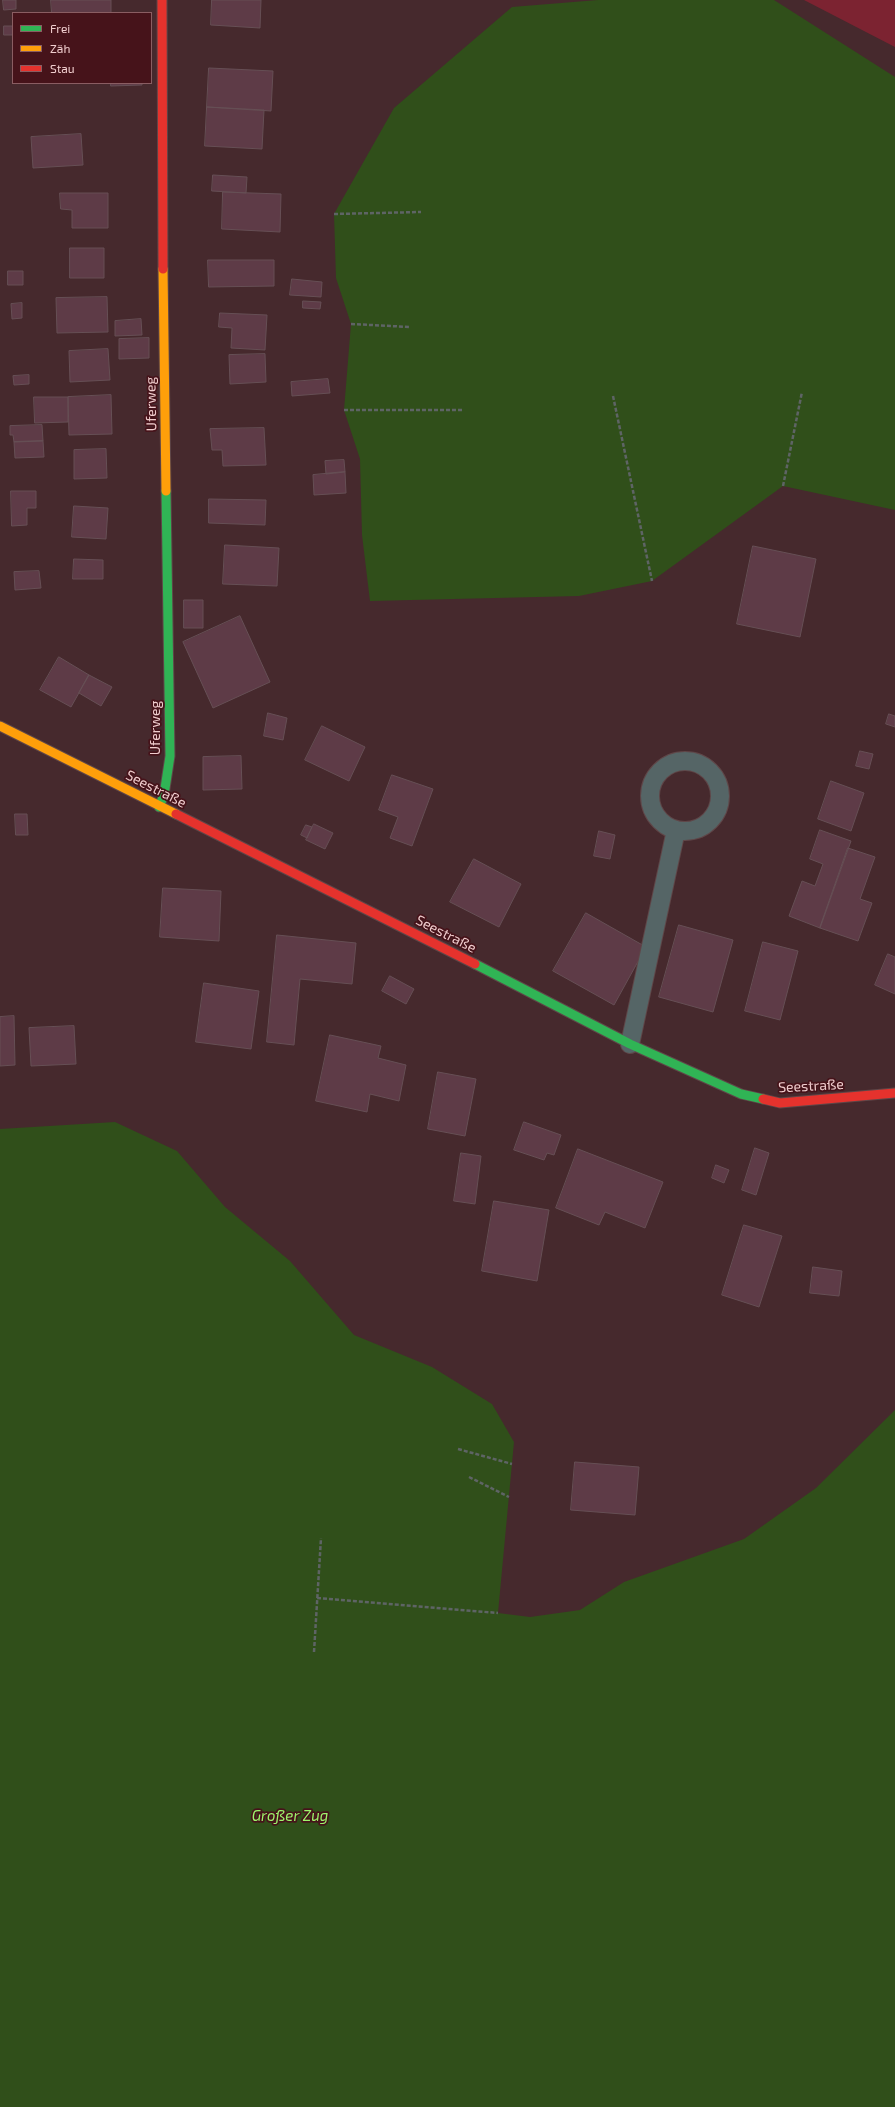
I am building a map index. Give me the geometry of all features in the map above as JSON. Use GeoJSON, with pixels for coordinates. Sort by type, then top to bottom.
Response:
{"type":"FeatureCollection","features":[{"type":"Feature","properties":{"kind":"street","name":"Uferweg"},"geometry":{"type":"LineString","coordinates":[[159,807],[164,795],[170,756],[162,185],[162,0]]}},
{"type":"Feature","properties":{"kind":"street","name":"Seestraße"},"geometry":{"type":"LineString","coordinates":[[0,726],[159,807],[513,983],[630,1044],[741,1094],[780,1103],[895,1093]]}},
{"type":"Feature","properties":{"kind":"lane"},"geometry":{"type":"LineString","coordinates":[[630,1044],[676,830]]}},
{"type":"Feature","properties":{"kind":"path"},"geometry":{"type":"LineString","coordinates":[[334,214],[421,212]]}},
{"type":"Feature","properties":{"kind":"path"},"geometry":{"type":"LineString","coordinates":[[351,324],[410,327]]}},
{"type":"Feature","properties":{"kind":"path"},"geometry":{"type":"LineString","coordinates":[[783,486],[802,392]]}},
{"type":"Feature","properties":{"kind":"path"},"geometry":{"type":"LineString","coordinates":[[613,396],[652,581]]}},
{"type":"Feature","properties":{"kind":"path"},"geometry":{"type":"LineString","coordinates":[[344,410],[462,410]]}},
{"type":"Feature","properties":{"kind":"path"},"geometry":{"type":"LineString","coordinates":[[458,1449],[512,1464]]}},
{"type":"Feature","properties":{"kind":"path"},"geometry":{"type":"LineString","coordinates":[[470,1477],[509,1497]]}},
{"type":"Feature","properties":{"kind":"path"},"geometry":{"type":"LineString","coordinates":[[314,1652],[321,1538]]}},
{"type":"Feature","properties":{"kind":"path"},"geometry":{"type":"LineString","coordinates":[[317,1598],[498,1612]]}},
{"type":"Feature","properties":{"kind":"shaded area"},"geometry":{"type":"Polygon","coordinates":[[[804,0],[895,0],[895,47],[804,0]]]}},
{"type":"Feature","properties":{"kind":"water"},"geometry":{"type":"Polygon","coordinates":[[[598,0],[774,0],[895,77],[895,510],[783,486],[652,581],[579,596],[370,601],[362,535],[360,459],[344,410],[351,324],[336,278],[334,214],[394,108],[512,7],[598,0]]]}},
{"type":"Feature","properties":{"kind":"water","name":"Großer Zug"},"geometry":{"type":"Polygon","coordinates":[[[115,1122],[177,1151],[225,1207],[290,1261],[354,1335],[432,1367],[492,1404],[514,1442],[498,1613],[530,1617],[580,1610],[624,1582],[744,1539],[816,1488],[895,1410],[895,2107],[0,2107],[0,1129],[115,1122]]]}},
{"type":"Feature","properties":{"kind":"building"},"geometry":{"type":"Polygon","coordinates":[[[3,0],[16,0],[16,9],[4,10],[3,0]]]}},
{"type":"Feature","properties":{"kind":"building"},"geometry":{"type":"Polygon","coordinates":[[[51,0],[111,0],[111,12],[52,12],[51,0]]]}},
{"type":"Feature","properties":{"kind":"building"},"geometry":{"type":"Polygon","coordinates":[[[212,0],[261,0],[260,28],[211,25],[212,0]]]}},
{"type":"Feature","properties":{"kind":"building"},"geometry":{"type":"Polygon","coordinates":[[[4,26],[12,26],[12,35],[4,35],[4,26]]]}},
{"type":"Feature","properties":{"kind":"building"},"geometry":{"type":"Polygon","coordinates":[[[209,68],[273,71],[271,111],[207,107],[209,68]]]}},
{"type":"Feature","properties":{"kind":"building"},"geometry":{"type":"Polygon","coordinates":[[[111,84],[142,84],[142,85],[111,86],[111,84]]]}},
{"type":"Feature","properties":{"kind":"building"},"geometry":{"type":"Polygon","coordinates":[[[207,107],[264,110],[262,149],[205,146],[207,107]]]}},
{"type":"Feature","properties":{"kind":"building"},"geometry":{"type":"Polygon","coordinates":[[[81,134],[83,165],[33,168],[31,137],[81,134]]]}},
{"type":"Feature","properties":{"kind":"building"},"geometry":{"type":"Polygon","coordinates":[[[213,175],[247,177],[246,193],[212,191],[213,175]]]}},
{"type":"Feature","properties":{"kind":"building"},"geometry":{"type":"Polygon","coordinates":[[[223,192],[281,194],[280,232],[222,229],[223,192]]]}},
{"type":"Feature","properties":{"kind":"building"},"geometry":{"type":"Polygon","coordinates":[[[60,193],[108,193],[108,228],[72,228],[72,210],[61,209],[60,193]]]}},
{"type":"Feature","properties":{"kind":"building"},"geometry":{"type":"Polygon","coordinates":[[[70,248],[104,248],[104,278],[70,278],[70,248]]]}},
{"type":"Feature","properties":{"kind":"building"},"geometry":{"type":"Polygon","coordinates":[[[208,260],[274,260],[274,286],[209,287],[208,260]]]}},
{"type":"Feature","properties":{"kind":"building"},"geometry":{"type":"Polygon","coordinates":[[[8,271],[23,271],[23,285],[8,285],[8,271]]]}},
{"type":"Feature","properties":{"kind":"building"},"geometry":{"type":"Polygon","coordinates":[[[292,279],[322,282],[321,297],[290,295],[292,279]]]}},
{"type":"Feature","properties":{"kind":"building"},"geometry":{"type":"Polygon","coordinates":[[[107,297],[108,332],[57,333],[56,298],[107,297]]]}},
{"type":"Feature","properties":{"kind":"building"},"geometry":{"type":"Polygon","coordinates":[[[303,301],[321,302],[320,309],[303,308],[303,301]]]}},
{"type":"Feature","properties":{"kind":"building"},"geometry":{"type":"Polygon","coordinates":[[[22,303],[22,318],[12,319],[11,304],[22,303]]]}},
{"type":"Feature","properties":{"kind":"building"},"geometry":{"type":"Polygon","coordinates":[[[220,313],[267,315],[265,350],[231,348],[232,328],[219,327],[220,313]]]}},
{"type":"Feature","properties":{"kind":"building"},"geometry":{"type":"Polygon","coordinates":[[[141,319],[142,335],[115,336],[115,321],[141,319]]]}},
{"type":"Feature","properties":{"kind":"building"},"geometry":{"type":"Polygon","coordinates":[[[149,338],[149,358],[119,359],[119,339],[149,338]]]}},
{"type":"Feature","properties":{"kind":"building"},"geometry":{"type":"Polygon","coordinates":[[[108,349],[110,380],[70,382],[69,351],[108,349]]]}},
{"type":"Feature","properties":{"kind":"building"},"geometry":{"type":"Polygon","coordinates":[[[265,354],[266,382],[230,384],[229,355],[265,354]]]}},
{"type":"Feature","properties":{"kind":"building"},"geometry":{"type":"Polygon","coordinates":[[[29,375],[29,384],[14,385],[13,376],[29,375]]]}},
{"type":"Feature","properties":{"kind":"building"},"geometry":{"type":"Polygon","coordinates":[[[328,379],[330,393],[292,396],[291,382],[328,379]]]}},
{"type":"Feature","properties":{"kind":"building"},"geometry":{"type":"Polygon","coordinates":[[[111,395],[112,434],[69,435],[68,397],[111,395]]]}},
{"type":"Feature","properties":{"kind":"building"},"geometry":{"type":"Polygon","coordinates":[[[34,397],[68,397],[68,422],[35,423],[34,397]]]}},
{"type":"Feature","properties":{"kind":"building"},"geometry":{"type":"Polygon","coordinates":[[[42,425],[43,441],[14,442],[13,435],[10,435],[10,426],[42,425]]]}},
{"type":"Feature","properties":{"kind":"building"},"geometry":{"type":"Polygon","coordinates":[[[264,428],[266,465],[223,466],[222,450],[212,450],[210,429],[264,428]]]}},
{"type":"Feature","properties":{"kind":"building"},"geometry":{"type":"Polygon","coordinates":[[[43,441],[44,457],[15,458],[14,442],[43,441]]]}},
{"type":"Feature","properties":{"kind":"building"},"geometry":{"type":"Polygon","coordinates":[[[106,449],[107,478],[74,479],[74,450],[106,449]]]}},
{"type":"Feature","properties":{"kind":"building"},"geometry":{"type":"Polygon","coordinates":[[[344,460],[345,472],[326,474],[325,461],[344,460]]]}},
{"type":"Feature","properties":{"kind":"building"},"geometry":{"type":"Polygon","coordinates":[[[345,472],[346,493],[314,495],[313,475],[345,472]]]}},
{"type":"Feature","properties":{"kind":"building"},"geometry":{"type":"Polygon","coordinates":[[[11,491],[36,491],[36,508],[27,508],[27,525],[12,526],[11,491]]]}},
{"type":"Feature","properties":{"kind":"building"},"geometry":{"type":"Polygon","coordinates":[[[209,499],[266,500],[265,525],[209,523],[209,499]]]}},
{"type":"Feature","properties":{"kind":"building"},"geometry":{"type":"Polygon","coordinates":[[[74,506],[108,508],[106,539],[72,537],[74,506]]]}},
{"type":"Feature","properties":{"kind":"building"},"geometry":{"type":"Polygon","coordinates":[[[225,545],[279,548],[277,586],[223,584],[225,545]]]}},
{"type":"Feature","properties":{"kind":"building"},"geometry":{"type":"Polygon","coordinates":[[[753,546],[816,559],[800,637],[737,624],[753,546]]]}},
{"type":"Feature","properties":{"kind":"building"},"geometry":{"type":"Polygon","coordinates":[[[74,559],[103,560],[103,579],[73,579],[74,559]]]}},
{"type":"Feature","properties":{"kind":"building"},"geometry":{"type":"Polygon","coordinates":[[[39,571],[41,588],[15,590],[14,572],[39,571]]]}},
{"type":"Feature","properties":{"kind":"building"},"geometry":{"type":"Polygon","coordinates":[[[184,600],[203,600],[203,628],[184,628],[184,600]]]}},
{"type":"Feature","properties":{"kind":"building"},"geometry":{"type":"Polygon","coordinates":[[[240,616],[270,682],[213,708],[183,642],[240,616]]]}},
{"type":"Feature","properties":{"kind":"building"},"geometry":{"type":"Polygon","coordinates":[[[59,657],[89,675],[71,707],[40,690],[59,657]]]}},
{"type":"Feature","properties":{"kind":"building"},"geometry":{"type":"Polygon","coordinates":[[[89,675],[112,687],[101,706],[79,693],[89,675]]]}},
{"type":"Feature","properties":{"kind":"building"},"geometry":{"type":"Polygon","coordinates":[[[268,713],[287,718],[283,740],[264,736],[268,713]]]}},
{"type":"Feature","properties":{"kind":"building"},"geometry":{"type":"Polygon","coordinates":[[[889,714],[895,716],[895,727],[886,724],[889,714]]]}},
{"type":"Feature","properties":{"kind":"building"},"geometry":{"type":"Polygon","coordinates":[[[322,726],[365,747],[349,781],[305,760],[322,726]]]}},
{"type":"Feature","properties":{"kind":"building"},"geometry":{"type":"Polygon","coordinates":[[[860,751],[873,754],[869,769],[856,766],[860,751]]]}},
{"type":"Feature","properties":{"kind":"building"},"geometry":{"type":"Polygon","coordinates":[[[241,756],[242,789],[203,790],[203,757],[241,756]]]}},
{"type":"Feature","properties":{"kind":"building"},"geometry":{"type":"Polygon","coordinates":[[[392,775],[433,789],[412,846],[390,838],[398,817],[379,810],[392,775]]]}},
{"type":"Feature","properties":{"kind":"building"},"geometry":{"type":"Polygon","coordinates":[[[831,781],[864,793],[851,831],[818,819],[831,781]]]}},
{"type":"Feature","properties":{"kind":"building"},"geometry":{"type":"Polygon","coordinates":[[[15,814],[27,814],[28,835],[16,835],[15,814]]]}},
{"type":"Feature","properties":{"kind":"building"},"geometry":{"type":"Polygon","coordinates":[[[314,824],[333,833],[325,849],[306,840],[314,824]]]}},
{"type":"Feature","properties":{"kind":"building"},"geometry":{"type":"Polygon","coordinates":[[[306,825],[312,827],[307,838],[301,835],[306,825]]]}},
{"type":"Feature","properties":{"kind":"building"},"geometry":{"type":"Polygon","coordinates":[[[820,830],[851,841],[820,928],[789,916],[802,881],[815,886],[823,864],[810,859],[820,830]]]}},
{"type":"Feature","properties":{"kind":"building"},"geometry":{"type":"Polygon","coordinates":[[[599,831],[615,835],[610,859],[594,856],[599,831]]]}},
{"type":"Feature","properties":{"kind":"building"},"geometry":{"type":"Polygon","coordinates":[[[848,848],[875,857],[860,899],[872,903],[858,941],[820,928],[848,848]]]}},
{"type":"Feature","properties":{"kind":"building"},"geometry":{"type":"Polygon","coordinates":[[[474,859],[521,884],[499,927],[450,902],[474,859]]]}},
{"type":"Feature","properties":{"kind":"building"},"geometry":{"type":"Polygon","coordinates":[[[163,888],[221,891],[219,941],[160,937],[163,888]]]}},
{"type":"Feature","properties":{"kind":"building"},"geometry":{"type":"Polygon","coordinates":[[[586,913],[646,947],[614,1005],[553,971],[586,913]]]}},
{"type":"Feature","properties":{"kind":"building"},"geometry":{"type":"Polygon","coordinates":[[[679,925],[733,940],[713,1012],[659,997],[679,925]]]}},
{"type":"Feature","properties":{"kind":"building"},"geometry":{"type":"Polygon","coordinates":[[[277,935],[356,943],[352,984],[300,979],[294,1045],[267,1042],[277,935]]]}},
{"type":"Feature","properties":{"kind":"building"},"geometry":{"type":"Polygon","coordinates":[[[763,942],[798,951],[780,1020],[745,1011],[763,942]]]}},
{"type":"Feature","properties":{"kind":"building"},"geometry":{"type":"Polygon","coordinates":[[[888,954],[895,957],[895,994],[875,985],[888,954]]]}},
{"type":"Feature","properties":{"kind":"building"},"geometry":{"type":"Polygon","coordinates":[[[390,976],[414,989],[406,1004],[382,991],[390,976]]]}},
{"type":"Feature","properties":{"kind":"building"},"geometry":{"type":"Polygon","coordinates":[[[204,983],[259,991],[251,1049],[196,1042],[204,983]]]}},
{"type":"Feature","properties":{"kind":"building"},"geometry":{"type":"Polygon","coordinates":[[[14,1016],[15,1065],[0,1066],[0,1017],[14,1016]]]}},
{"type":"Feature","properties":{"kind":"building"},"geometry":{"type":"Polygon","coordinates":[[[74,1026],[76,1064],[31,1066],[29,1028],[74,1026]]]}},
{"type":"Feature","properties":{"kind":"building"},"geometry":{"type":"Polygon","coordinates":[[[330,1035],[381,1046],[378,1058],[406,1065],[399,1101],[370,1094],[367,1112],[316,1101],[330,1035]]]}},
{"type":"Feature","properties":{"kind":"building"},"geometry":{"type":"Polygon","coordinates":[[[438,1072],[476,1079],[465,1136],[428,1129],[438,1072]]]}},
{"type":"Feature","properties":{"kind":"building"},"geometry":{"type":"Polygon","coordinates":[[[524,1122],[561,1135],[554,1155],[547,1153],[544,1160],[514,1150],[524,1122]]]}},
{"type":"Feature","properties":{"kind":"building"},"geometry":{"type":"Polygon","coordinates":[[[755,1148],[769,1153],[756,1195],[742,1190],[755,1148]]]}},
{"type":"Feature","properties":{"kind":"building"},"geometry":{"type":"Polygon","coordinates":[[[578,1149],[663,1182],[645,1228],[605,1212],[599,1225],[556,1208],[578,1149]]]}},
{"type":"Feature","properties":{"kind":"building"},"geometry":{"type":"Polygon","coordinates":[[[461,1153],[481,1156],[475,1204],[454,1201],[461,1153]]]}},
{"type":"Feature","properties":{"kind":"building"},"geometry":{"type":"Polygon","coordinates":[[[716,1165],[729,1170],[724,1183],[712,1178],[716,1165]]]}},
{"type":"Feature","properties":{"kind":"building"},"geometry":{"type":"Polygon","coordinates":[[[494,1201],[549,1210],[537,1281],[482,1271],[494,1201]]]}},
{"type":"Feature","properties":{"kind":"building"},"geometry":{"type":"Polygon","coordinates":[[[744,1225],[782,1236],[759,1307],[722,1295],[744,1225]]]}},
{"type":"Feature","properties":{"kind":"building"},"geometry":{"type":"Polygon","coordinates":[[[813,1267],[842,1271],[839,1296],[810,1293],[813,1267]]]}},
{"type":"Feature","properties":{"kind":"building"},"geometry":{"type":"Polygon","coordinates":[[[575,1462],[639,1467],[635,1515],[571,1510],[575,1462]]]}},
{"type":"Feature","properties":{"kind":"traffic: fast"},"geometry":{"type":"LineString","coordinates":[[159,807],[164,795],[170,756],[166,491]]}},
{"type":"Feature","properties":{"kind":"traffic: fast"},"geometry":{"type":"LineString","coordinates":[[475,964],[630,1044],[741,1094],[763,1099]]}},
{"type":"Feature","properties":{"kind":"traffic: slow"},"geometry":{"type":"LineString","coordinates":[[163,269],[166,491]]}},
{"type":"Feature","properties":{"kind":"traffic: slow"},"geometry":{"type":"LineString","coordinates":[[0,726],[176,814]]}},
{"type":"Feature","properties":{"kind":"traffic: jam"},"geometry":{"type":"LineString","coordinates":[[162,0],[163,269]]}},
{"type":"Feature","properties":{"kind":"traffic: jam"},"geometry":{"type":"LineString","coordinates":[[176,814],[475,964]]}},
{"type":"Feature","properties":{"kind":"traffic: jam"},"geometry":{"type":"LineString","coordinates":[[763,1099],[780,1103],[895,1093]]}}]}
